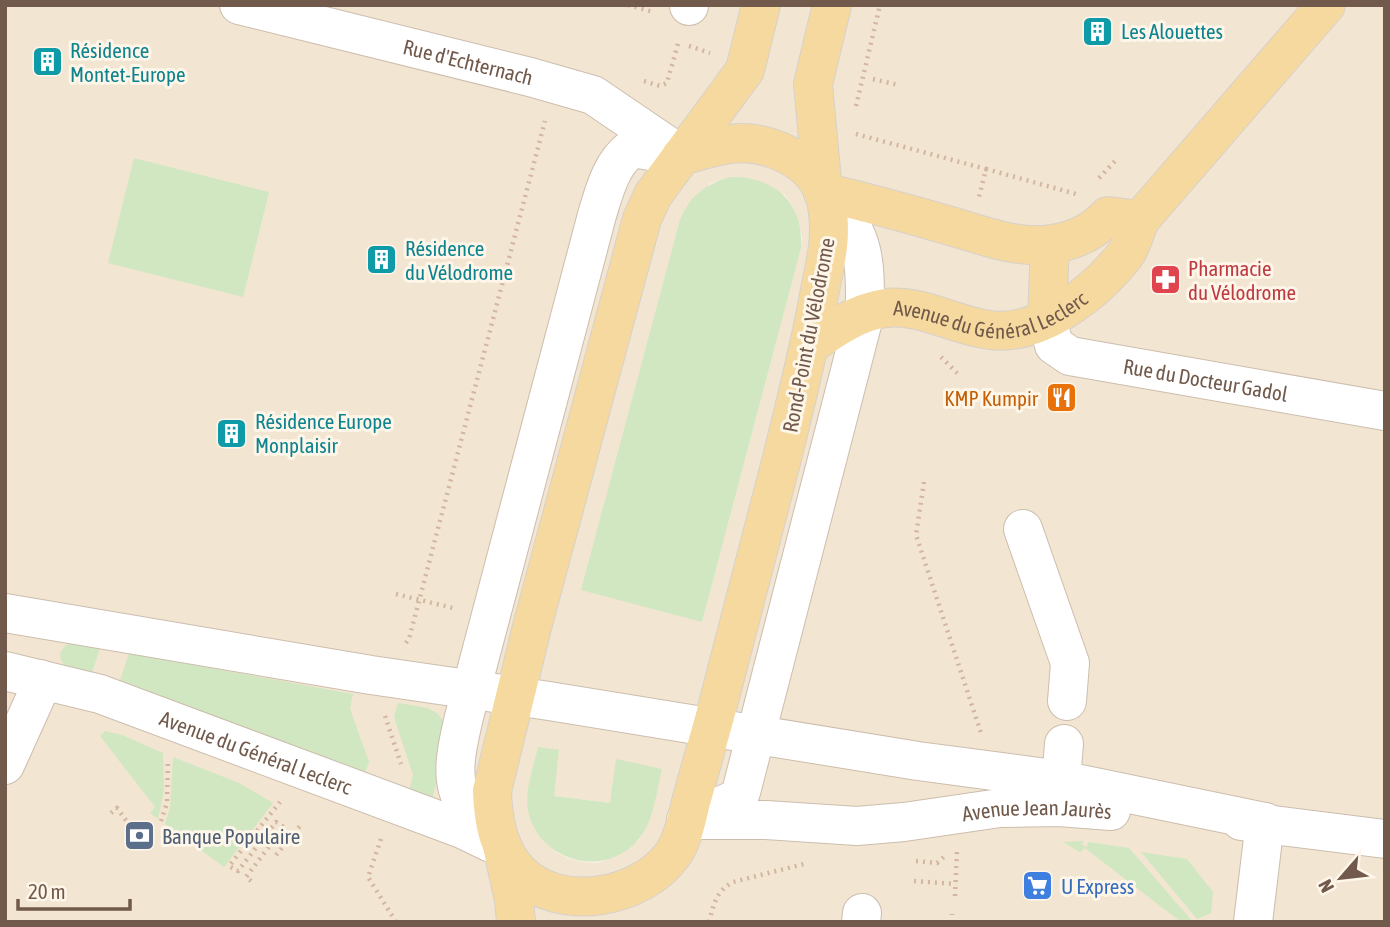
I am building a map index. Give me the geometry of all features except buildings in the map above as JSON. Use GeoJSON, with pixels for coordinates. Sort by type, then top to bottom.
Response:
{"type":"FeatureCollection","features":[{"type":"Feature","properties":{"kind":"main road"},"geometry":{"type":"LineString","coordinates":[[681,156],[745,70],[761,5]]}},
{"type":"Feature","properties":{"kind":"main road"},"geometry":{"type":"LineString","coordinates":[[832,5],[813,84],[823,192],[987,236],[1033,245],[1050,245],[1080,237],[1108,216],[1140,220]]}},
{"type":"Feature","properties":{"kind":"main road","name":"Avenue du Général Leclerc"},"geometry":{"type":"LineString","coordinates":[[810,345],[864,313],[897,307],[923,311],[990,331],[1025,327],[1047,319],[1075,303],[1127,253],[1140,220],[1326,5]]}},
{"type":"Feature","properties":{"kind":"main road","name":"Rond-Point du Vélodrome"},"geometry":{"type":"LineString","coordinates":[[732,143],[757,145],[803,164],[823,192],[829,226],[828,247],[810,345],[712,727],[686,820],[674,852],[625,904],[599,897],[582,898],[536,885],[519,872],[503,848],[493,816],[492,791],[514,696],[642,219],[653,195],[681,156],[732,143]]}},
{"type":"Feature","properties":{"kind":"main road"},"geometry":{"type":"LineString","coordinates":[[1047,319],[1050,245]]}},
{"type":"Feature","properties":{"kind":"main road"},"geometry":{"type":"LineString","coordinates":[[503,848],[516,922]]}},
{"type":"Feature","properties":{"kind":"street","name":"Rue d'Echternach"},"geometry":{"type":"LineString","coordinates":[[239,5],[593,95],[681,156]]}},
{"type":"Feature","properties":{"kind":"street"},"geometry":{"type":"LineString","coordinates":[[503,848],[462,801],[457,782],[456,754],[472,690],[597,215],[609,180],[622,155],[632,148],[681,156]]}},
{"type":"Feature","properties":{"kind":"street"},"geometry":{"type":"LineString","coordinates":[[686,820],[736,799],[741,792],[864,313],[865,260],[855,228],[843,211],[823,192]]}},
{"type":"Feature","properties":{"kind":"street","name":"Rue du Docteur Gadol"},"geometry":{"type":"LineString","coordinates":[[1047,319],[1054,345],[1070,356],[1385,411]]}},
{"type":"Feature","properties":{"kind":"street"},"geometry":{"type":"LineString","coordinates":[[1023,529],[1070,663],[1067,701]]}},
{"type":"Feature","properties":{"kind":"street"},"geometry":{"type":"LineString","coordinates":[[5,613],[392,678],[918,761],[1062,777]]}},
{"type":"Feature","properties":{"kind":"street"},"geometry":{"type":"LineString","coordinates":[[5,645],[23,675],[38,692],[5,765]]}},
{"type":"Feature","properties":{"kind":"street","name":"Avenue du Général Leclerc"},"geometry":{"type":"LineString","coordinates":[[23,675],[100,694],[394,803],[503,848]]}},
{"type":"Feature","properties":{"kind":"street","name":"Avenue Jean Jaurès"},"geometry":{"type":"LineString","coordinates":[[686,820],[766,820],[858,826],[904,822],[987,809],[1062,777],[1265,822],[1385,839]]}},
{"type":"Feature","properties":{"kind":"street"},"geometry":{"type":"LineString","coordinates":[[1253,922],[1265,822]]}},
{"type":"Feature","properties":{"kind":"path"},"geometry":{"type":"LineString","coordinates":[[636,78],[660,86],[667,83],[689,5]]}},
{"type":"Feature","properties":{"kind":"path"},"geometry":{"type":"LineString","coordinates":[[854,113],[880,5]]}},
{"type":"Feature","properties":{"kind":"path"},"geometry":{"type":"LineString","coordinates":[[873,79],[898,85]]}},
{"type":"Feature","properties":{"kind":"path"},"geometry":{"type":"LineString","coordinates":[[396,922],[368,877],[404,773],[384,717],[395,654],[409,639],[547,110]]}},
{"type":"Feature","properties":{"kind":"path"},"geometry":{"type":"LineString","coordinates":[[853,131],[858,135],[1082,195]]}},
{"type":"Feature","properties":{"kind":"path"},"geometry":{"type":"LineString","coordinates":[[978,203],[986,169]]}},
{"type":"Feature","properties":{"kind":"path"},"geometry":{"type":"LineString","coordinates":[[925,482],[916,535],[982,730],[979,742]]}},
{"type":"Feature","properties":{"kind":"path"},"geometry":{"type":"LineString","coordinates":[[396,594],[456,609]]}},
{"type":"Feature","properties":{"kind":"path"},"geometry":{"type":"LineString","coordinates":[[161,821],[167,803],[168,752]]}},
{"type":"Feature","properties":{"kind":"path"},"geometry":{"type":"LineString","coordinates":[[251,881],[246,877],[284,827],[276,822],[238,871],[229,866],[287,793]]}},
{"type":"Feature","properties":{"kind":"path"},"geometry":{"type":"LineString","coordinates":[[111,813],[117,808],[131,827]]}},
{"type":"Feature","properties":{"kind":"path"},"geometry":{"type":"LineString","coordinates":[[276,855],[300,826]]}},
{"type":"Feature","properties":{"kind":"path"},"geometry":{"type":"LineString","coordinates":[[955,895],[956,846]]}},
{"type":"Feature","properties":{"kind":"path"},"geometry":{"type":"LineString","coordinates":[[709,922],[715,899],[723,888],[733,882],[816,861]]}},
{"type":"Feature","properties":{"kind":"path"},"geometry":{"type":"LineString","coordinates":[[914,881],[956,884]]}},
{"type":"Feature","properties":{"kind":"path"},"geometry":{"type":"LineString","coordinates":[[952,922],[953,914]]}},
{"type":"Feature","properties":{"kind":"shaded area"},"geometry":{"type":"Polygon","coordinates":[[[5,5],[1385,5],[1385,922],[5,922],[5,5]],[[730,177],[709,184],[702,622],[802,236],[794,209],[785,195],[730,177]],[[559,750],[539,834],[556,852],[567,858],[597,863],[617,856],[639,840],[646,827],[610,803],[553,796],[559,750]]]}},
{"type":"Feature","properties":{"kind":"green space"},"geometry":{"type":"Polygon","coordinates":[[[134,158],[269,192],[243,297],[108,263],[134,158]]]}},
{"type":"Feature","properties":{"kind":"green space"},"geometry":{"type":"Polygon","coordinates":[[[730,177],[760,181],[783,195],[797,217],[801,248],[702,622],[581,590],[680,220],[699,192],[730,177]]]}},
{"type":"Feature","properties":{"kind":"green space"},"geometry":{"type":"Polygon","coordinates":[[[72,642],[100,647],[91,677],[70,670],[63,664],[60,653],[72,642]]]}},
{"type":"Feature","properties":{"kind":"green space"},"geometry":{"type":"Polygon","coordinates":[[[129,653],[353,694],[350,709],[369,762],[363,778],[118,687],[129,653]]]}},
{"type":"Feature","properties":{"kind":"green space"},"geometry":{"type":"Polygon","coordinates":[[[398,703],[428,708],[438,714],[447,726],[446,742],[431,804],[408,796],[413,775],[394,717],[398,703]]]}},
{"type":"Feature","properties":{"kind":"green space"},"geometry":{"type":"Polygon","coordinates":[[[105,731],[122,735],[163,753],[164,790],[158,819],[150,813],[155,807],[100,736],[105,731]]]}},
{"type":"Feature","properties":{"kind":"green space"},"geometry":{"type":"Polygon","coordinates":[[[538,747],[559,750],[554,796],[610,803],[616,759],[662,769],[648,825],[638,840],[624,852],[591,862],[559,853],[545,842],[534,828],[527,803],[528,787],[538,747]]]}},
{"type":"Feature","properties":{"kind":"green space"},"geometry":{"type":"Polygon","coordinates":[[[173,757],[239,783],[273,803],[224,867],[165,824],[170,808],[173,757]]]}},
{"type":"Feature","properties":{"kind":"green space"},"geometry":{"type":"Polygon","coordinates":[[[1083,841],[1082,845],[1087,847],[1088,842],[1129,848],[1193,922],[1181,922],[1085,848],[1080,852],[1063,842],[1083,841]]]}},
{"type":"Feature","properties":{"kind":"green space"},"geometry":{"type":"Polygon","coordinates":[[[1141,852],[1187,859],[1213,892],[1211,913],[1197,919],[1141,852]]]}},
{"type":"Feature","properties":{"kind":"place","name":"Les Alouettes"},"geometry":{"type":"Point","coordinates":[1098,31]}},
{"type":"Feature","properties":{"kind":"place","name":"Résidence Montet-Europe"},"geometry":{"type":"Point","coordinates":[47,62]}},
{"type":"Feature","properties":{"kind":"place","name":"Résidence du Vélodrome"},"geometry":{"type":"Point","coordinates":[382,260]}},
{"type":"Feature","properties":{"kind":"place","name":"Pharmacie du Vélodrome"},"geometry":{"type":"Point","coordinates":[1165,280]}},
{"type":"Feature","properties":{"kind":"place","name":"KMP Kumpir"},"geometry":{"type":"Point","coordinates":[1061,398]}},
{"type":"Feature","properties":{"kind":"place","name":"Résidence Europe Monplaisir"},"geometry":{"type":"Point","coordinates":[232,433]}},
{"type":"Feature","properties":{"kind":"place","name":"Banque Populaire"},"geometry":{"type":"Point","coordinates":[139,836]}},
{"type":"Feature","properties":{"kind":"place","name":"U Express"},"geometry":{"type":"Point","coordinates":[1038,886]}}]}
